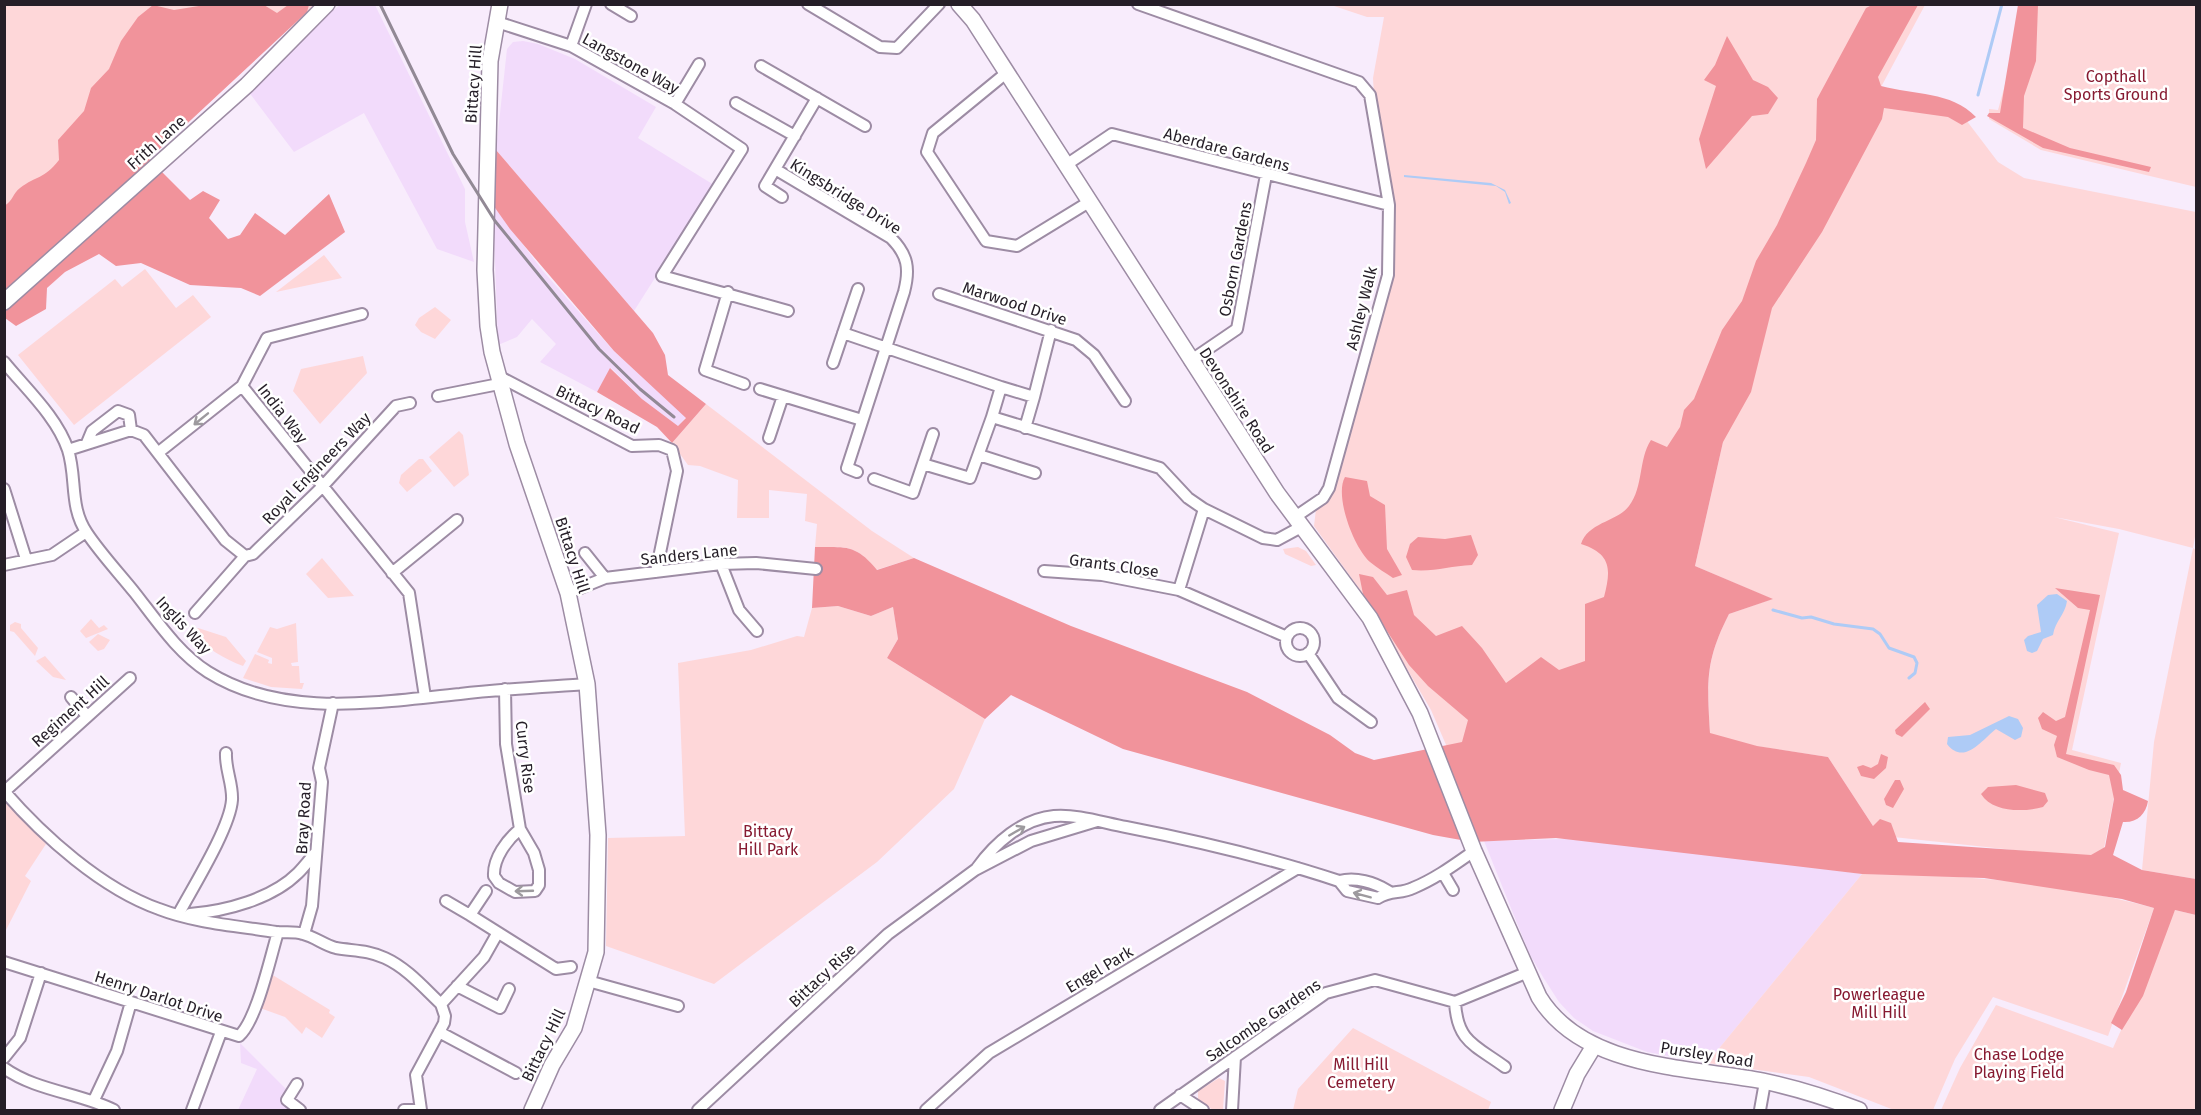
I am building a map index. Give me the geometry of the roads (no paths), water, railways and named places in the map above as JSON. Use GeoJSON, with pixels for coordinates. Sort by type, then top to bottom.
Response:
{"type":"FeatureCollection","features":[{"type":"Feature","properties":{"kind":"street","name":"Frith Lane"},"geometry":{"type":"LineString","coordinates":[[4,302],[247,85],[327,4]]}},
{"type":"Feature","properties":{"kind":"street","name":"Bittacy Hill"},"geometry":{"type":"LineString","coordinates":[[500,4],[490,61],[485,270],[488,326],[498,380],[517,444],[568,593],[587,684],[598,835],[598,942],[574,1028],[552,1065],[532,1110]]}},
{"type":"Feature","properties":{"kind":"street"},"geometry":{"type":"LineString","coordinates":[[571,46],[586,4]]}},
{"type":"Feature","properties":{"kind":"street"},"geometry":{"type":"LineString","coordinates":[[611,4],[631,16]]}},
{"type":"Feature","properties":{"kind":"street"},"geometry":{"type":"LineString","coordinates":[[808,4],[880,47],[889,49],[897,48],[939,4]]}},
{"type":"Feature","properties":{"kind":"street","name":"Devonshire Road"},"geometry":{"type":"LineString","coordinates":[[959,4],[973,20],[1005,74],[1066,165],[1190,361],[1298,522],[1370,618],[1420,713],[1465,824]]}},
{"type":"Feature","properties":{"kind":"street","name":"Ashley Walk"},"geometry":{"type":"LineString","coordinates":[[992,417],[1160,468],[1188,498],[1204,509],[1271,540],[1289,535],[1298,522],[1323,498],[1329,488],[1388,275],[1389,205],[1366,88],[1359,82],[1138,4]]}},
{"type":"Feature","properties":{"kind":"street","name":"Langstone Way"},"geometry":{"type":"LineString","coordinates":[[497,22],[571,46],[675,104],[742,149],[662,276],[728,292]]}},
{"type":"Feature","properties":{"kind":"street"},"geometry":{"type":"LineString","coordinates":[[675,104],[699,64]]}},
{"type":"Feature","properties":{"kind":"street"},"geometry":{"type":"LineString","coordinates":[[761,66],[865,126]]}},
{"type":"Feature","properties":{"kind":"street"},"geometry":{"type":"LineString","coordinates":[[1005,74],[933,133],[927,152],[986,241],[1017,246],[1089,202]]}},
{"type":"Feature","properties":{"kind":"street"},"geometry":{"type":"LineString","coordinates":[[782,197],[765,186],[817,98]]}},
{"type":"Feature","properties":{"kind":"street"},"geometry":{"type":"LineString","coordinates":[[736,103],[795,136]]}},
{"type":"Feature","properties":{"kind":"street","name":"Aberdare Gardens"},"geometry":{"type":"LineString","coordinates":[[1066,165],[1112,135],[1389,205]]}},
{"type":"Feature","properties":{"kind":"street","name":"Kingsbridge Drive"},"geometry":{"type":"LineString","coordinates":[[775,169],[891,238],[902,249],[908,264],[908,278],[847,468],[857,472]]}},
{"type":"Feature","properties":{"kind":"street","name":"Osborn Gardens"},"geometry":{"type":"LineString","coordinates":[[1190,361],[1237,329],[1266,175]]}},
{"type":"Feature","properties":{"kind":"street"},"geometry":{"type":"LineString","coordinates":[[832,363],[858,289]]}},
{"type":"Feature","properties":{"kind":"street"},"geometry":{"type":"LineString","coordinates":[[744,384],[705,370],[728,292],[788,311]]}},
{"type":"Feature","properties":{"kind":"street","name":"Marwood Drive"},"geometry":{"type":"LineString","coordinates":[[939,294],[1076,340],[1094,356],[1125,400]]}},
{"type":"Feature","properties":{"kind":"street"},"geometry":{"type":"LineString","coordinates":[[159,452],[242,386],[267,338],[362,314]]}},
{"type":"Feature","properties":{"kind":"street"},"geometry":{"type":"LineString","coordinates":[[1025,428],[1051,330]]}},
{"type":"Feature","properties":{"kind":"street"},"geometry":{"type":"LineString","coordinates":[[843,333],[885,349],[1034,397]]}},
{"type":"Feature","properties":{"kind":"street","name":"Inglis Way"},"geometry":{"type":"LineString","coordinates":[[4,362],[63,437],[68,450],[75,507],[86,532],[172,639],[207,671],[245,691],[271,698],[333,704],[369,704],[505,689],[587,684]]}},
{"type":"Feature","properties":{"kind":"street"},"geometry":{"type":"LineString","coordinates":[[438,396],[498,380]]}},
{"type":"Feature","properties":{"kind":"street","name":"Bittacy Road"},"geometry":{"type":"LineString","coordinates":[[498,380],[632,447],[658,445],[672,450],[678,471],[656,572]]}},
{"type":"Feature","properties":{"kind":"street","name":"India Way"},"geometry":{"type":"LineString","coordinates":[[242,386],[409,593],[425,697]]}},
{"type":"Feature","properties":{"kind":"street"},"geometry":{"type":"LineString","coordinates":[[923,464],[970,478],[1001,387]]}},
{"type":"Feature","properties":{"kind":"street"},"geometry":{"type":"LineString","coordinates":[[760,389],[862,420]]}},
{"type":"Feature","properties":{"kind":"street"},"geometry":{"type":"LineString","coordinates":[[769,438],[783,396]]}},
{"type":"Feature","properties":{"kind":"street","name":"Royal Engineers Way"},"geometry":{"type":"LineString","coordinates":[[195,613],[245,556],[253,554],[322,487],[396,406],[410,403]]}},
{"type":"Feature","properties":{"kind":"street"},"geometry":{"type":"LineString","coordinates":[[87,443],[92,431],[118,411],[129,415],[131,430]]}},
{"type":"Feature","properties":{"kind":"street"},"geometry":{"type":"LineString","coordinates":[[68,450],[131,430],[144,435],[225,540],[245,556]]}},
{"type":"Feature","properties":{"kind":"street"},"geometry":{"type":"LineString","coordinates":[[874,479],[913,492],[933,434]]}},
{"type":"Feature","properties":{"kind":"street"},"geometry":{"type":"LineString","coordinates":[[979,455],[1035,472]]}},
{"type":"Feature","properties":{"kind":"street"},"geometry":{"type":"LineString","coordinates":[[4,489],[26,559]]}},
{"type":"Feature","properties":{"kind":"street","name":"Grants Close"},"geometry":{"type":"LineString","coordinates":[[1179,590],[1204,509]]}},
{"type":"Feature","properties":{"kind":"street"},"geometry":{"type":"LineString","coordinates":[[392,573],[457,520]]}},
{"type":"Feature","properties":{"kind":"street"},"geometry":{"type":"LineString","coordinates":[[4,565],[52,555],[86,532]]}},
{"type":"Feature","properties":{"kind":"street"},"geometry":{"type":"LineString","coordinates":[[585,553],[605,578]]}},
{"type":"Feature","properties":{"kind":"street","name":"Sanders Lane"},"geometry":{"type":"LineString","coordinates":[[568,593],[605,578],[721,564],[756,563],[816,569]]}},
{"type":"Feature","properties":{"kind":"street"},"geometry":{"type":"LineString","coordinates":[[721,564],[739,610],[757,631]]}},
{"type":"Feature","properties":{"kind":"street","name":"Grants Close"},"geometry":{"type":"LineString","coordinates":[[1044,571],[1102,575],[1179,590],[1287,637]]}},
{"type":"Feature","properties":{"kind":"street"},"geometry":{"type":"LineString","coordinates":[[1296,629],[1309,631],[1314,643],[1308,653],[1299,656],[1288,649],[1287,637],[1296,629]]}},
{"type":"Feature","properties":{"kind":"street"},"geometry":{"type":"LineString","coordinates":[[1308,653],[1338,698],[1371,722]]}},
{"type":"Feature","properties":{"kind":"street","name":"Regiment Hill"},"geometry":{"type":"LineString","coordinates":[[5,791],[130,678]]}},
{"type":"Feature","properties":{"kind":"street","name":"Curry Rise"},"geometry":{"type":"LineString","coordinates":[[505,689],[506,744],[520,829],[534,854],[539,870],[539,885],[535,891],[525,893],[507,888],[494,876],[496,861],[511,837],[520,829]]}},
{"type":"Feature","properties":{"kind":"street"},"geometry":{"type":"LineString","coordinates":[[71,697],[87,716]]}},
{"type":"Feature","properties":{"kind":"street","name":"Bray Road"},"geometry":{"type":"LineString","coordinates":[[304,934],[312,906],[322,782],[319,768],[333,704]]}},
{"type":"Feature","properties":{"kind":"street"},"geometry":{"type":"LineString","coordinates":[[178,915],[225,825],[232,801],[226,753]]}},
{"type":"Feature","properties":{"kind":"street"},"geometry":{"type":"LineString","coordinates":[[5,791],[47,836],[92,872],[140,900],[178,915],[278,933],[304,934],[320,943],[338,948],[362,949],[387,958],[406,971],[441,1004],[445,1016],[417,1075],[421,1110],[404,1110]]}},
{"type":"Feature","properties":{"kind":"street","name":"Bittacy Rise"},"geometry":{"type":"LineString","coordinates":[[975,870],[993,846],[1020,828],[1054,816],[1097,821],[1176,836],[1339,881],[1349,878],[1378,884],[1388,891],[1411,890],[1443,873],[1474,851]]}},
{"type":"Feature","properties":{"kind":"street","name":"Bittacy Rise"},"geometry":{"type":"LineString","coordinates":[[698,1110],[888,934],[975,870],[1031,841],[1097,821]]}},
{"type":"Feature","properties":{"kind":"street","name":"Pursley Road"},"geometry":{"type":"LineString","coordinates":[[1465,824],[1474,851],[1528,972],[1550,1015],[1594,1046],[1666,1067],[1765,1082],[1823,1096],[1859,1110]]}},
{"type":"Feature","properties":{"kind":"street"},"geometry":{"type":"LineString","coordinates":[[178,915],[235,907],[281,886],[298,873],[316,852]]}},
{"type":"Feature","properties":{"kind":"street","name":"Engel Park"},"geometry":{"type":"LineString","coordinates":[[926,1110],[989,1053],[1298,868]]}},
{"type":"Feature","properties":{"kind":"street"},"geometry":{"type":"LineString","coordinates":[[1443,873],[1453,890]]}},
{"type":"Feature","properties":{"kind":"street"},"geometry":{"type":"LineString","coordinates":[[470,915],[486,891]]}},
{"type":"Feature","properties":{"kind":"street"},"geometry":{"type":"LineString","coordinates":[[446,901],[556,969],[571,967]]}},
{"type":"Feature","properties":{"kind":"street","name":"Henry Darlot Drive"},"geometry":{"type":"LineString","coordinates":[[4,962],[239,1036],[246,1030],[278,933]]}},
{"type":"Feature","properties":{"kind":"street"},"geometry":{"type":"LineString","coordinates":[[441,1004],[483,957],[497,934]]}},
{"type":"Feature","properties":{"kind":"street"},"geometry":{"type":"LineString","coordinates":[[1505,1067],[1462,1034],[1456,1024],[1455,1002],[1528,972]]}},
{"type":"Feature","properties":{"kind":"street"},"geometry":{"type":"LineString","coordinates":[[4,1058],[20,1038],[41,973]]}},
{"type":"Feature","properties":{"kind":"street","name":"Salcombe Gardens"},"geometry":{"type":"LineString","coordinates":[[1160,1110],[1326,993],[1376,980],[1455,1002]]}},
{"type":"Feature","properties":{"kind":"street"},"geometry":{"type":"LineString","coordinates":[[588,981],[678,1006]]}},
{"type":"Feature","properties":{"kind":"street"},"geometry":{"type":"LineString","coordinates":[[457,986],[500,1008],[509,989]]}},
{"type":"Feature","properties":{"kind":"street"},"geometry":{"type":"LineString","coordinates":[[94,1100],[117,1051],[131,1002]]}},
{"type":"Feature","properties":{"kind":"street"},"geometry":{"type":"LineString","coordinates":[[192,1110],[221,1032]]}},
{"type":"Feature","properties":{"kind":"street"},"geometry":{"type":"LineString","coordinates":[[439,1032],[516,1073]]}},
{"type":"Feature","properties":{"kind":"street"},"geometry":{"type":"LineString","coordinates":[[1562,1110],[1576,1074],[1594,1046]]}},
{"type":"Feature","properties":{"kind":"street"},"geometry":{"type":"LineString","coordinates":[[1232,1110],[1235,1057]]}},
{"type":"Feature","properties":{"kind":"street"},"geometry":{"type":"LineString","coordinates":[[4,1068],[81,1099],[94,1100],[114,1110]]}},
{"type":"Feature","properties":{"kind":"street"},"geometry":{"type":"LineString","coordinates":[[1760,1110],[1765,1082]]}},
{"type":"Feature","properties":{"kind":"street"},"geometry":{"type":"LineString","coordinates":[[297,1084],[287,1100],[300,1110]]}},
{"type":"Feature","properties":{"kind":"street"},"geometry":{"type":"LineString","coordinates":[[1180,1095],[1203,1110]]}},
{"type":"Feature","properties":{"kind":"street"},"geometry":{"type":"LineString","coordinates":[[76,1110],[81,1099]]}},
{"type":"Feature","properties":{"kind":"water"},"geometry":{"type":"Polygon","coordinates":[[[1404,175],[1491,183],[1505,190],[1511,203],[1509,204],[1505,192],[1496,186],[1404,177],[1404,175]]]}},
{"type":"Feature","properties":{"kind":"water"},"geometry":{"type":"Polygon","coordinates":[[[2057,594],[2067,601],[2053,635],[2043,639],[2037,651],[2032,653],[2027,651],[2024,640],[2028,636],[2041,632],[2037,605],[2048,595],[2057,594]]]}},
{"type":"Feature","properties":{"kind":"water"},"geometry":{"type":"Polygon","coordinates":[[[2009,716],[2018,719],[2023,728],[2021,737],[2015,740],[1996,729],[1973,749],[1966,752],[1953,750],[1947,744],[1948,737],[1970,735],[2009,716]]]}},
{"type":"Feature","properties":{"kind":"waterway"},"geometry":{"type":"LineString","coordinates":[[1978,95],[2002,4]]}},
{"type":"Feature","properties":{"kind":"waterway"},"geometry":{"type":"LineString","coordinates":[[1773,610],[1802,618],[1811,617],[1834,624],[1873,629],[1880,634],[1889,648],[1914,657],[1917,663],[1915,673],[1909,678]]}},
{"type":"Feature","properties":{"kind":"railway"},"geometry":{"type":"LineString","coordinates":[[380,4],[453,154],[495,221],[599,349],[640,389],[674,417]]}},
{"type":"Feature","properties":{"kind":"park label","name":"Copthall Sports Ground"},"geometry":{"type":"Point","coordinates":[2116,85]}},
{"type":"Feature","properties":{"kind":"park label","name":"Bittacy Hill Park"},"geometry":{"type":"Point","coordinates":[768,840]}},
{"type":"Feature","properties":{"kind":"park label","name":"Powerleague Mill Hill"},"geometry":{"type":"Point","coordinates":[1879,1003]}},
{"type":"Feature","properties":{"kind":"park label","name":"Chase Lodge Playing Field"},"geometry":{"type":"Point","coordinates":[2019,1063]}},
{"type":"Feature","properties":{"kind":"park label","name":"Mill Hill Cemetery"},"geometry":{"type":"Point","coordinates":[1361,1073]}}]}
